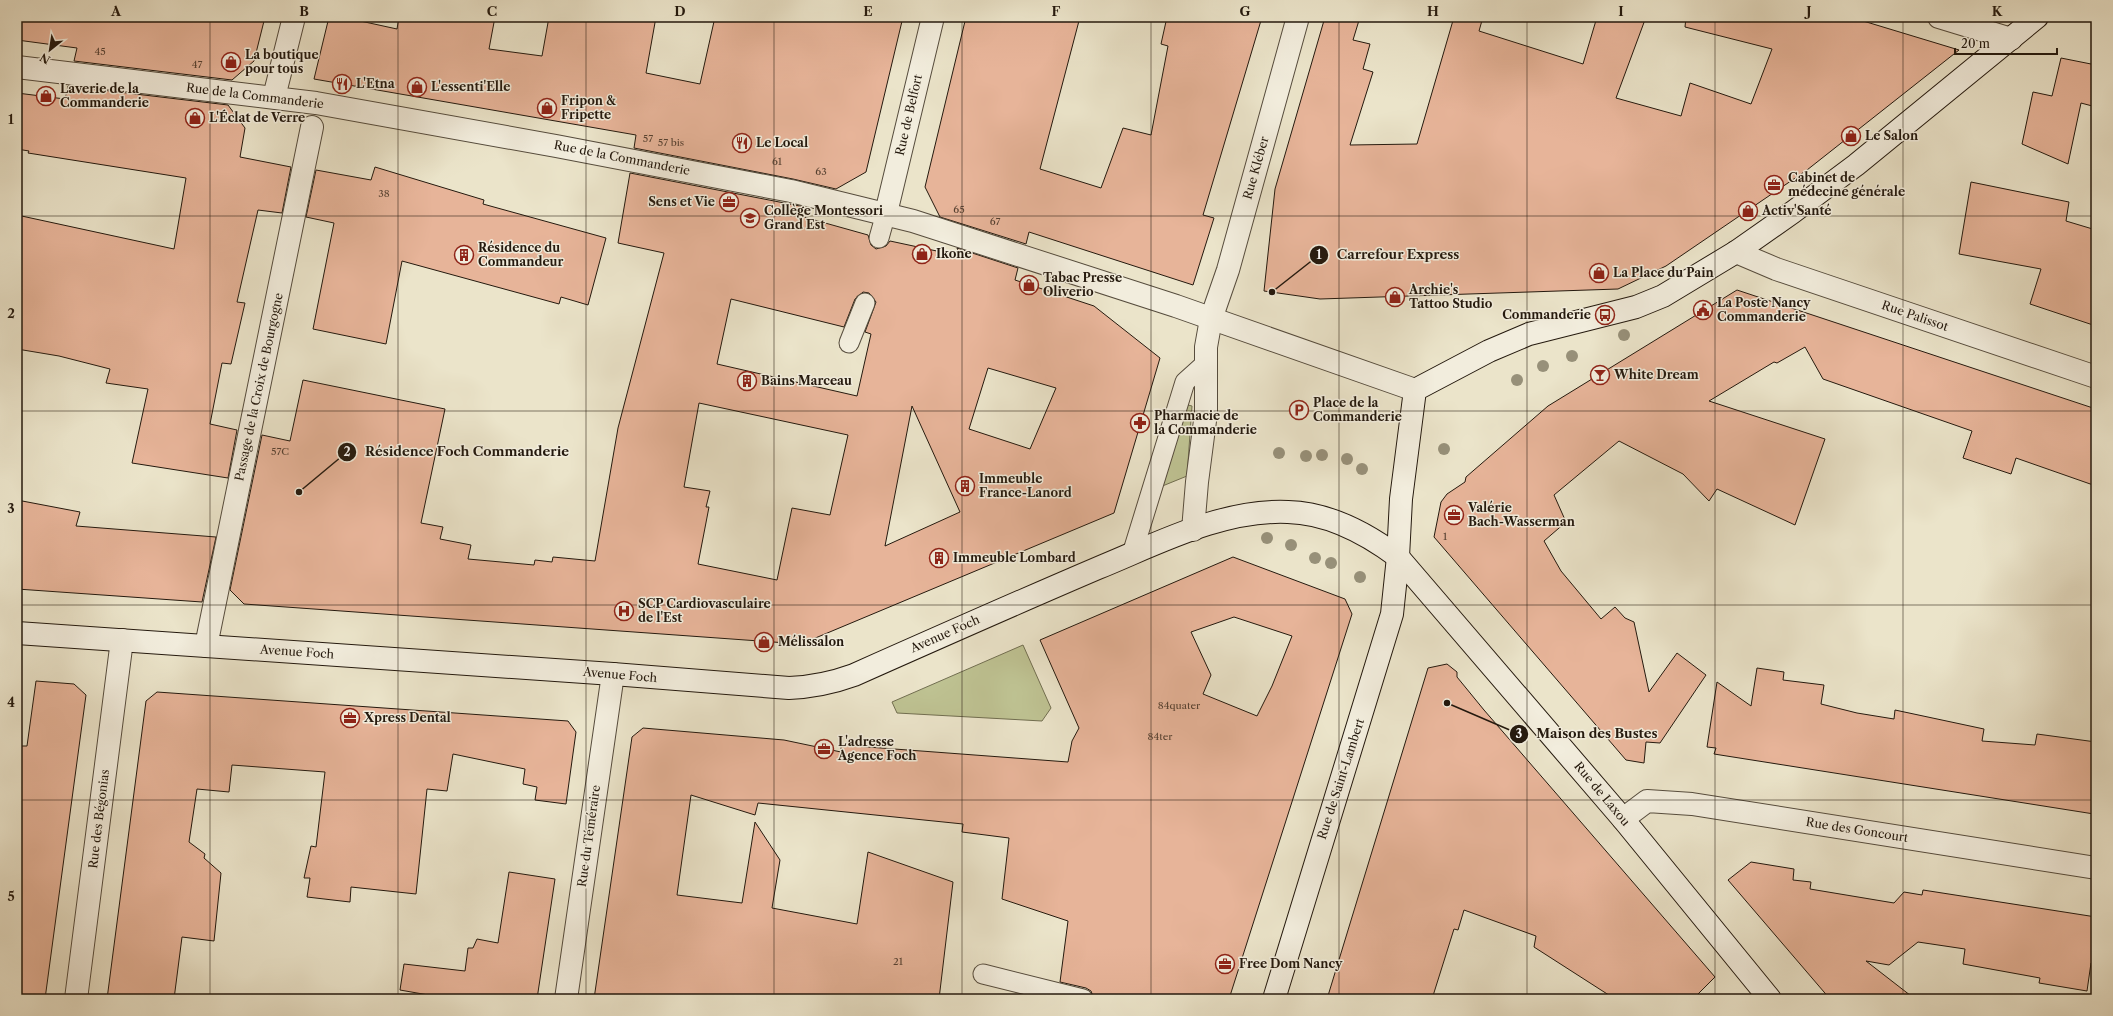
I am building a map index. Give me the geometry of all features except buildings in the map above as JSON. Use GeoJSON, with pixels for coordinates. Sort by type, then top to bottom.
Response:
{"type":"FeatureCollection","features":[{"type":"Feature","properties":{"kind":"street"},"geometry":{"type":"LineString","coordinates":[[274,97],[294,17]]}},
{"type":"Feature","properties":{"kind":"street","name":"Rue de Belfort"},"geometry":{"type":"LineString","coordinates":[[886,213],[933,17]]}},
{"type":"Feature","properties":{"kind":"street","name":"Rue Kléber"},"geometry":{"type":"LineString","coordinates":[[1211,319],[1228,270],[1298,17]]}},
{"type":"Feature","properties":{"kind":"street"},"geometry":{"type":"LineString","coordinates":[[1939,17],[2011,38]]}},
{"type":"Feature","properties":{"kind":"street"},"geometry":{"type":"LineString","coordinates":[[1398,557],[1375,540],[1346,525],[1314,515],[1288,512],[1249,514],[1193,530],[1196,482],[1206,413],[1205,364],[1211,319],[1415,390],[1489,351],[1529,334],[1636,307],[1663,296],[1736,252],[1856,165],[2037,17]]}},
{"type":"Feature","properties":{"kind":"street","name":"Rue de la Commanderie"},"geometry":{"type":"LineString","coordinates":[[17,67],[316,103],[675,168],[791,191],[886,213],[1211,319]]}},
{"type":"Feature","properties":{"kind":"street","name":"Passage de la Croix de Bourgogne"},"geometry":{"type":"LineString","coordinates":[[206,646],[312,127]]}},
{"type":"Feature","properties":{"kind":"street","name":"Rue Palissot"},"geometry":{"type":"LineString","coordinates":[[1736,252],[1776,269],[2096,377]]}},
{"type":"Feature","properties":{"kind":"street"},"geometry":{"type":"LineString","coordinates":[[1398,557],[1401,499],[1415,390]]}},
{"type":"Feature","properties":{"kind":"street","name":"Avenue Foch"},"geometry":{"type":"LineString","coordinates":[[17,633],[613,674],[789,688],[813,687],[832,683],[1132,554],[1193,530]]}},
{"type":"Feature","properties":{"kind":"street","name":"Rue de Laxou"},"geometry":{"type":"LineString","coordinates":[[1398,557],[1624,819],[1770,999]]}},
{"type":"Feature","properties":{"kind":"street","name":"Rue de Saint-Lambert"},"geometry":{"type":"LineString","coordinates":[[1274,999],[1392,614],[1398,557]]}},
{"type":"Feature","properties":{"kind":"street","name":"Rue des Bégonias"},"geometry":{"type":"LineString","coordinates":[[76,999],[122,640]]}},
{"type":"Feature","properties":{"kind":"street","name":"Rue du Téméraire"},"geometry":{"type":"LineString","coordinates":[[566,999],[613,674]]}},
{"type":"Feature","properties":{"kind":"street","name":"Rue des Goncourt"},"geometry":{"type":"LineString","coordinates":[[1624,819],[1647,801],[1692,804],[2096,868]]}},
{"type":"Feature","properties":{"kind":"lane"},"geometry":{"type":"LineString","coordinates":[[879,238],[886,213]]}},
{"type":"Feature","properties":{"kind":"lane"},"geometry":{"type":"LineString","coordinates":[[849,343],[865,303]]}},
{"type":"Feature","properties":{"kind":"lane"},"geometry":{"type":"LineString","coordinates":[[1132,554],[1185,382],[1205,364]]}},
{"type":"Feature","properties":{"kind":"lane"},"geometry":{"type":"LineString","coordinates":[[983,974],[1082,999]]}},
{"type":"Feature","properties":{"kind":"green space"},"geometry":{"type":"Polygon","coordinates":[[[1184,404],[1192,406],[1187,476],[1160,487],[1184,404]]]}},
{"type":"Feature","properties":{"kind":"green space"},"geometry":{"type":"Polygon","coordinates":[[[1023,645],[1051,708],[1042,721],[897,713],[892,702],[1023,645]]]}},
{"type":"Feature","properties":{"kind":"place","name":"La boutique pour tous"},"geometry":{"type":"Point","coordinates":[231,62]}},
{"type":"Feature","properties":{"kind":"place","name":"L'Etna"},"geometry":{"type":"Point","coordinates":[342,84]}},
{"type":"Feature","properties":{"kind":"place","name":"L'essenti'Elle"},"geometry":{"type":"Point","coordinates":[417,87]}},
{"type":"Feature","properties":{"kind":"place","name":"Laverie de la Commanderie"},"geometry":{"type":"Point","coordinates":[46,96]}},
{"type":"Feature","properties":{"kind":"place","name":"Fripon & Fripette"},"geometry":{"type":"Point","coordinates":[547,108]}},
{"type":"Feature","properties":{"kind":"place","name":"L'Éclat de Verre"},"geometry":{"type":"Point","coordinates":[195,118]}},
{"type":"Feature","properties":{"kind":"place","name":"Le Salon"},"geometry":{"type":"Point","coordinates":[1851,136]}},
{"type":"Feature","properties":{"kind":"place","name":"Le Local"},"geometry":{"type":"Point","coordinates":[742,143]}},
{"type":"Feature","properties":{"kind":"place","name":"Cabinet de médecine générale"},"geometry":{"type":"Point","coordinates":[1774,185]}},
{"type":"Feature","properties":{"kind":"place","name":"Sens et Vie"},"geometry":{"type":"Point","coordinates":[729,202]}},
{"type":"Feature","properties":{"kind":"place","name":"Activ'Santé"},"geometry":{"type":"Point","coordinates":[1748,211]}},
{"type":"Feature","properties":{"kind":"place","name":"Collège Montessori Grand Est"},"geometry":{"type":"Point","coordinates":[750,218]}},
{"type":"Feature","properties":{"kind":"place","name":"Ikone"},"geometry":{"type":"Point","coordinates":[922,254]}},
{"type":"Feature","properties":{"kind":"place","name":"Résidence du Commandeur"},"geometry":{"type":"Point","coordinates":[464,255]}},
{"type":"Feature","properties":{"kind":"place","name":"La Place du Pain"},"geometry":{"type":"Point","coordinates":[1599,273]}},
{"type":"Feature","properties":{"kind":"place","name":"Tabac Presse Oliverio"},"geometry":{"type":"Point","coordinates":[1029,285]}},
{"type":"Feature","properties":{"kind":"place","name":"Carrefour Express"},"geometry":{"type":"Point","coordinates":[1272,292]}},
{"type":"Feature","properties":{"kind":"place","name":"Archie's Tattoo Studio"},"geometry":{"type":"Point","coordinates":[1395,297]}},
{"type":"Feature","properties":{"kind":"place","name":"La Poste Nancy Commanderie"},"geometry":{"type":"Point","coordinates":[1703,310]}},
{"type":"Feature","properties":{"kind":"place","name":"Commanderie"},"geometry":{"type":"Point","coordinates":[1605,315]}},
{"type":"Feature","properties":{"kind":"place","name":"White Dream"},"geometry":{"type":"Point","coordinates":[1600,375]}},
{"type":"Feature","properties":{"kind":"place","name":"Bains Marceau"},"geometry":{"type":"Point","coordinates":[747,381]}},
{"type":"Feature","properties":{"kind":"place","name":"Place de la Commanderie"},"geometry":{"type":"Point","coordinates":[1299,410]}},
{"type":"Feature","properties":{"kind":"place","name":"Pharmacie de la Commanderie"},"geometry":{"type":"Point","coordinates":[1140,423]}},
{"type":"Feature","properties":{"kind":"place","name":"Immeuble France-Lanord"},"geometry":{"type":"Point","coordinates":[965,486]}},
{"type":"Feature","properties":{"kind":"place","name":"Résidence Foch Commanderie"},"geometry":{"type":"Point","coordinates":[299,492]}},
{"type":"Feature","properties":{"kind":"place","name":"Valérie Bach-Wasserman"},"geometry":{"type":"Point","coordinates":[1454,515]}},
{"type":"Feature","properties":{"kind":"place","name":"Immeuble Lombard"},"geometry":{"type":"Point","coordinates":[939,558]}},
{"type":"Feature","properties":{"kind":"place","name":"SCP Cardiovasculaire de l'Est"},"geometry":{"type":"Point","coordinates":[624,611]}},
{"type":"Feature","properties":{"kind":"place","name":"Mélissalon"},"geometry":{"type":"Point","coordinates":[764,642]}},
{"type":"Feature","properties":{"kind":"place","name":"Maison des Bustes"},"geometry":{"type":"Point","coordinates":[1447,703]}},
{"type":"Feature","properties":{"kind":"place","name":"Xpress Dental"},"geometry":{"type":"Point","coordinates":[350,718]}},
{"type":"Feature","properties":{"kind":"place","name":"L'adresse Agence Foch"},"geometry":{"type":"Point","coordinates":[824,749]}},
{"type":"Feature","properties":{"kind":"place","name":"Free Dom Nancy"},"geometry":{"type":"Point","coordinates":[1225,964]}}]}
